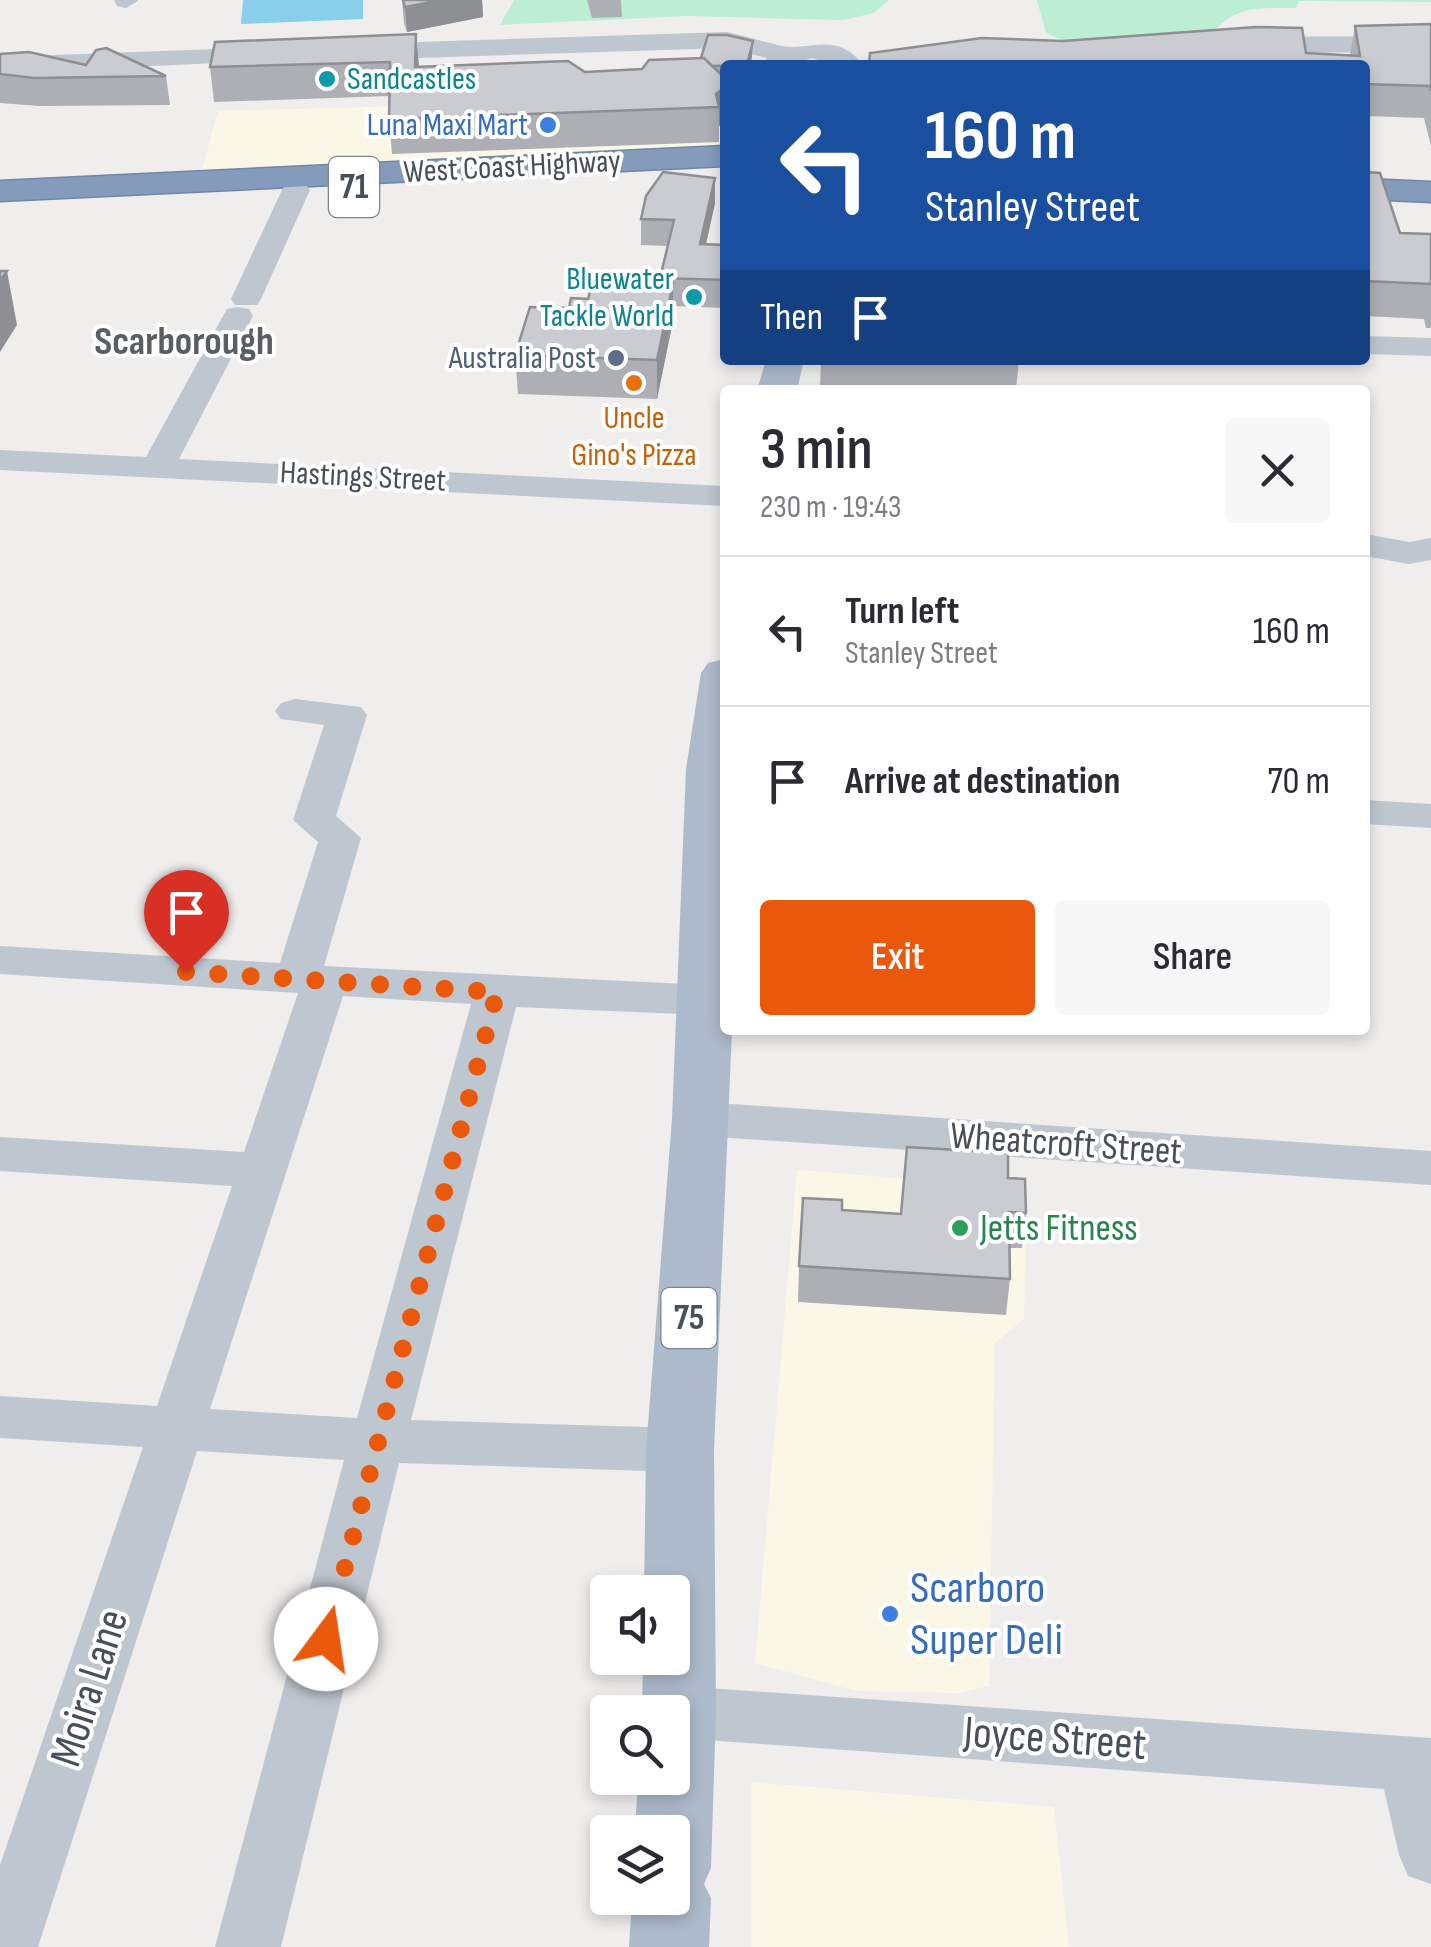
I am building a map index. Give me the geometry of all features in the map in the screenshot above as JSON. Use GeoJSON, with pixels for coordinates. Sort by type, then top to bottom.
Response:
{"type":"FeatureCollection","features":[{"type":"Feature","properties":{"kind":"highway","name":"West Coast Highway"},"geometry":{"type":"LineString","coordinates":[[0,192],[720,156]]}},
{"type":"Feature","properties":{"kind":"highway","name":"West Coast Highway"},"geometry":{"type":"LineString","coordinates":[[0,203],[720,172]]}},
{"type":"Feature","properties":{"kind":"highway"},"geometry":{"type":"LineString","coordinates":[[1370,176],[1431,177]]}},
{"type":"Feature","properties":{"kind":"highway"},"geometry":{"type":"LineString","coordinates":[[1370,189],[1431,192]]}},
{"type":"Feature","properties":{"kind":"main road","name":"75"},"geometry":{"type":"LineString","coordinates":[[679,1695],[680,1450],[720,742]]}},
{"type":"Feature","properties":{"kind":"main road"},"geometry":{"type":"LineString","coordinates":[[669,1947],[670,1915]]}},
{"type":"Feature","properties":{"kind":"street"},"geometry":{"type":"LineString","coordinates":[[1367,46],[1359,30],[1369,20],[1431,20]]}},
{"type":"Feature","properties":{"kind":"street"},"geometry":{"type":"LineString","coordinates":[[334,53],[727,40],[758,46],[779,60]]}},
{"type":"Feature","properties":{"kind":"street"},"geometry":{"type":"LineString","coordinates":[[1224,47],[1431,46]]}},
{"type":"Feature","properties":{"kind":"street"},"geometry":{"type":"LineString","coordinates":[[785,60],[822,52],[844,60]]}},
{"type":"Feature","properties":{"kind":"street"},"geometry":{"type":"LineString","coordinates":[[0,65],[298,54]]}},
{"type":"Feature","properties":{"kind":"street"},"geometry":{"type":"LineString","coordinates":[[158,466],[242,307],[296,190]]}},
{"type":"Feature","properties":{"kind":"street"},"geometry":{"type":"LineString","coordinates":[[1370,345],[1431,348]]}},
{"type":"Feature","properties":{"kind":"street","name":"Hastings Street"},"geometry":{"type":"LineString","coordinates":[[0,460],[720,496]]}},
{"type":"Feature","properties":{"kind":"street"},"geometry":{"type":"LineString","coordinates":[[1370,545],[1409,553],[1431,549]]}},
{"type":"Feature","properties":{"kind":"street","name":"Moira Lane"},"geometry":{"type":"LineString","coordinates":[[5,1947],[174,1430],[265,1171],[311,980],[340,838],[314,820],[347,715],[295,712]]}},
{"type":"Feature","properties":{"kind":"street"},"geometry":{"type":"LineString","coordinates":[[1370,812],[1431,816]]}},
{"type":"Feature","properties":{"kind":"street"},"geometry":{"type":"LineString","coordinates":[[0,960],[497,992],[705,1000]]}},
{"type":"Feature","properties":{"kind":"street"},"geometry":{"type":"LineString","coordinates":[[248,1947],[497,992]]}},
{"type":"Feature","properties":{"kind":"street","name":"Wheatcroft Street"},"geometry":{"type":"LineString","coordinates":[[701,1119],[1431,1168]]}},
{"type":"Feature","properties":{"kind":"street"},"geometry":{"type":"LineString","coordinates":[[0,1154],[265,1171]]}},
{"type":"Feature","properties":{"kind":"street"},"geometry":{"type":"LineString","coordinates":[[0,1417],[377,1441],[680,1450]]}},
{"type":"Feature","properties":{"kind":"street","name":"Joyce Street"},"geometry":{"type":"LineString","coordinates":[[690,1713],[1420,1764]]}},
{"type":"Feature","properties":{"kind":"street"},"geometry":{"type":"LineString","coordinates":[[1420,1764],[1431,1855]]}},
{"type":"Feature","properties":{"kind":"shaded area"},"geometry":{"type":"Polygon","coordinates":[[[720,89],[720,148],[202,170],[218,111],[408,106],[720,89]]]}},
{"type":"Feature","properties":{"kind":"shaded area"},"geometry":{"type":"Polygon","coordinates":[[[797,1170],[1027,1188],[1024,1319],[995,1343],[989,1686],[959,1693],[856,1691],[755,1663],[797,1170]]]}},
{"type":"Feature","properties":{"kind":"shaded area"},"geometry":{"type":"Polygon","coordinates":[[[751,1782],[1054,1807],[1069,1947],[751,1947],[751,1782]]]}},
{"type":"Feature","properties":{"kind":"green space"},"geometry":{"type":"Polygon","coordinates":[[[514,0],[889,0],[874,13],[843,20],[687,16],[500,25],[514,0]]]}},
{"type":"Feature","properties":{"kind":"green space"},"geometry":{"type":"Polygon","coordinates":[[[1037,0],[1431,0],[1431,2],[1299,1],[1296,8],[1236,14],[1207,39],[1069,43],[1046,33],[1037,0]]]}},
{"type":"Feature","properties":{"kind":"water"},"geometry":{"type":"Polygon","coordinates":[[[243,0],[363,0],[363,19],[241,24],[243,0]]]}},
{"type":"Feature","properties":{"kind":"building"},"geometry":{"type":"Polygon","coordinates":[[[403,0],[441,0],[405,7],[403,0]]]}},
{"type":"Feature","properties":{"kind":"building"},"geometry":{"type":"Polygon","coordinates":[[[1431,24],[1431,91],[1430,86],[1370,84],[1370,60],[869,60],[870,53],[982,38],[1063,41],[1256,27],[1302,28],[1306,53],[1360,56],[1355,26],[1431,24]]]}},
{"type":"Feature","properties":{"kind":"building"},"geometry":{"type":"Polygon","coordinates":[[[416,34],[415,67],[568,61],[585,72],[642,69],[649,60],[704,58],[720,73],[720,91],[716,94],[719,107],[389,119],[390,62],[210,67],[215,42],[416,34]]]}},
{"type":"Feature","properties":{"kind":"building"},"geometry":{"type":"Polygon","coordinates":[[[708,35],[753,41],[748,60],[720,60],[720,66],[712,66],[701,58],[708,35]]]}},
{"type":"Feature","properties":{"kind":"building"},"geometry":{"type":"Polygon","coordinates":[[[106,48],[166,76],[34,78],[0,74],[0,54],[29,52],[86,65],[96,50],[106,48]]]}},
{"type":"Feature","properties":{"kind":"building"},"geometry":{"type":"Polygon","coordinates":[[[663,172],[715,178],[700,244],[720,245],[720,280],[660,278],[674,220],[641,219],[646,196],[663,172]]]}},
{"type":"Feature","properties":{"kind":"building"},"geometry":{"type":"Polygon","coordinates":[[[1370,172],[1380,173],[1400,233],[1431,234],[1431,284],[1370,281],[1370,172]]]}},
{"type":"Feature","properties":{"kind":"building"},"geometry":{"type":"Polygon","coordinates":[[[593,280],[673,283],[657,360],[515,355],[530,307],[569,308],[571,298],[588,299],[593,280]]]}},
{"type":"Feature","properties":{"kind":"building"},"geometry":{"type":"Polygon","coordinates":[[[907,1147],[1008,1153],[1008,1178],[1025,1179],[1026,1213],[1009,1212],[1010,1279],[799,1266],[803,1198],[842,1200],[842,1210],[901,1214],[907,1147]]]}},
{"type":"Feature","properties":{"kind":"place","name":"Sandcastles"},"geometry":{"type":"Point","coordinates":[327,79]}},
{"type":"Feature","properties":{"kind":"place","name":"Luna Maxi Mart"},"geometry":{"type":"Point","coordinates":[548,125]}},
{"type":"Feature","properties":{"kind":"place","name":"Bluewater Tackle World"},"geometry":{"type":"Point","coordinates":[694,297]}},
{"type":"Feature","properties":{"kind":"place","name":"Australia Post"},"geometry":{"type":"Point","coordinates":[616,358]}},
{"type":"Feature","properties":{"kind":"place","name":"Uncle Gino's Pizza"},"geometry":{"type":"Point","coordinates":[634,383]}},
{"type":"Feature","properties":{"kind":"place","name":"Jetts Fitness"},"geometry":{"type":"Point","coordinates":[960,1228]}},
{"type":"Feature","properties":{"kind":"place","name":"Scarboro Super Deli"},"geometry":{"type":"Point","coordinates":[890,1614]}},
{"type":"Feature","properties":{"kind":"district","name":"Scarborough"},"geometry":{"type":"Point","coordinates":[184,342]}},
{"type":"Feature","properties":{"kind":"route"},"geometry":{"type":"LineString","coordinates":[[186,972],[497,992],[326,1639]]}}]}
